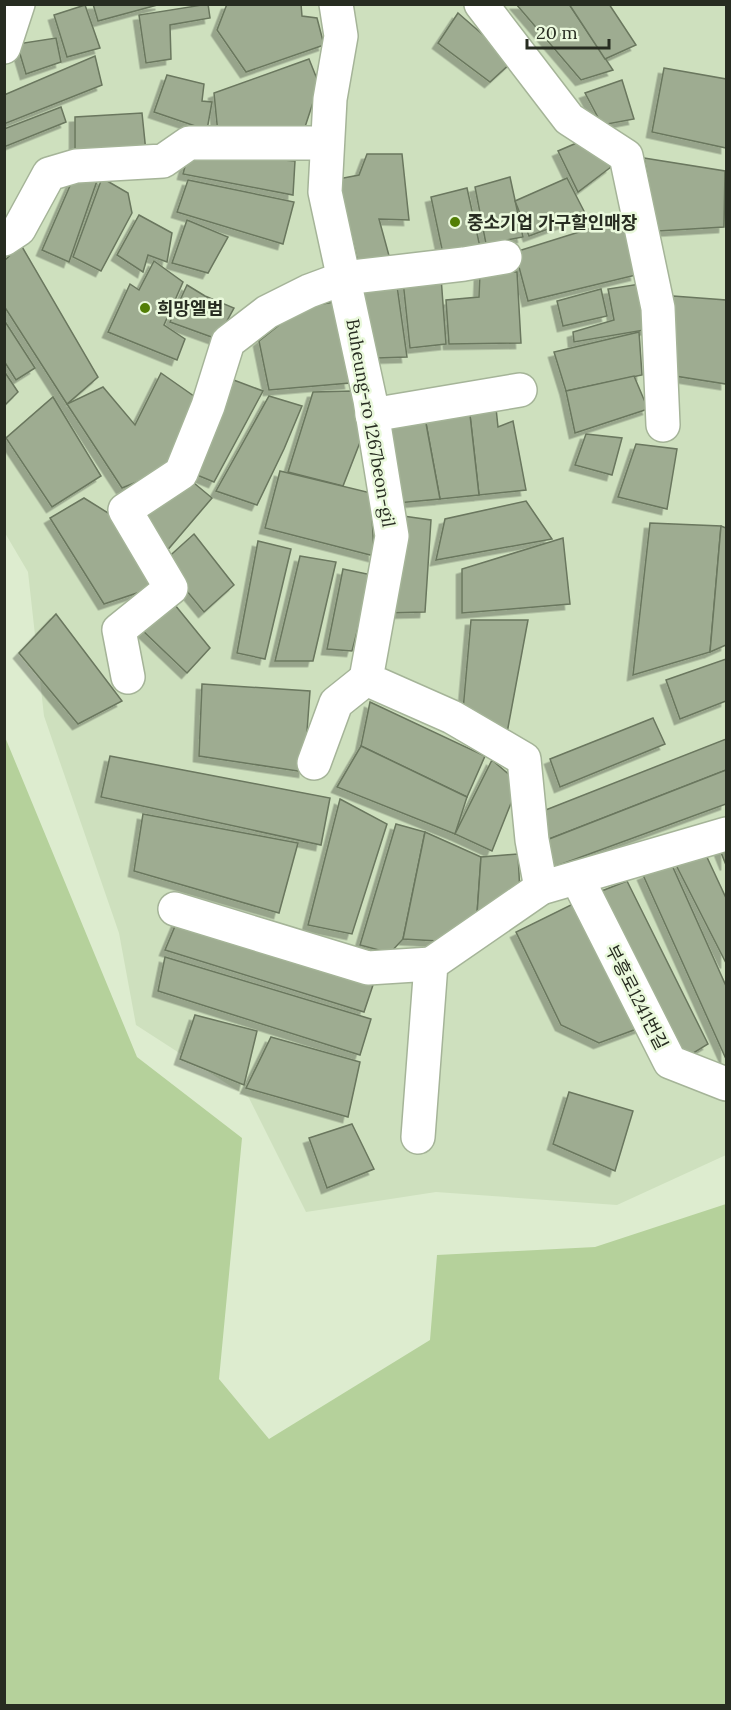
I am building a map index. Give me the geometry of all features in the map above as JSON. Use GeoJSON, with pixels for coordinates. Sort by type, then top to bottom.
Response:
{"type":"FeatureCollection","features":[{"type":"Feature","properties":{"kind":"lane"},"geometry":{"type":"LineString","coordinates":[[4,47],[18,4]]}},
{"type":"Feature","properties":{"kind":"lane","name":"Buheung-ro 1267beon-gil"},"geometry":{"type":"LineString","coordinates":[[336,4],[341,36],[330,99],[325,192],[372,415],[392,536],[366,680]]}},
{"type":"Feature","properties":{"kind":"lane"},"geometry":{"type":"LineString","coordinates":[[481,4],[569,119],[626,156],[657,308],[663,425]]}},
{"type":"Feature","properties":{"kind":"lane"},"geometry":{"type":"LineString","coordinates":[[4,239],[19,229],[49,174],[76,166],[163,161],[189,143],[327,143]]}},
{"type":"Feature","properties":{"kind":"lane"},"geometry":{"type":"LineString","coordinates":[[128,677],[119,630],[171,588],[124,510],[181,473],[208,406],[228,342],[267,312],[309,291],[344,279],[505,257]]}},
{"type":"Feature","properties":{"kind":"lane"},"geometry":{"type":"LineString","coordinates":[[372,415],[520,390]]}},
{"type":"Feature","properties":{"kind":"lane"},"geometry":{"type":"LineString","coordinates":[[314,763],[336,703],[366,680],[452,717],[524,759],[532,840],[541,888]]}},
{"type":"Feature","properties":{"kind":"lane"},"geometry":{"type":"LineString","coordinates":[[175,909],[368,968],[432,964],[541,888],[726,834]]}},
{"type":"Feature","properties":{"kind":"lane","name":"부흥로1241번길"},"geometry":{"type":"LineString","coordinates":[[577,878],[670,1062],[726,1084]]}},
{"type":"Feature","properties":{"kind":"lane"},"geometry":{"type":"LineString","coordinates":[[418,1137],[432,964]]}},
{"type":"Feature","properties":{"kind":"shaded area"},"geometry":{"type":"Polygon","coordinates":[[[5,5],[726,5],[726,1155],[617,1205],[436,1192],[306,1212],[249,1098],[136,1025],[119,933],[44,716],[28,572],[5,533],[5,5]]]}},
{"type":"Feature","properties":{"kind":"shaded area"},"geometry":{"type":"Polygon","coordinates":[[[5,737],[137,1057],[242,1138],[219,1379],[269,1439],[430,1340],[437,1255],[595,1247],[726,1204],[726,1705],[5,1705],[5,737]]]}},
{"type":"Feature","properties":{"kind":"building"},"geometry":{"type":"Polygon","coordinates":[[[93,4],[161,4],[98,21],[93,4]]]}},
{"type":"Feature","properties":{"kind":"building"},"geometry":{"type":"Polygon","coordinates":[[[208,4],[210,18],[170,25],[171,59],[146,63],[139,15],[208,4]]]}},
{"type":"Feature","properties":{"kind":"building"},"geometry":{"type":"Polygon","coordinates":[[[227,4],[301,4],[302,16],[317,18],[324,45],[246,72],[217,30],[227,4]]]}},
{"type":"Feature","properties":{"kind":"building"},"geometry":{"type":"Polygon","coordinates":[[[516,4],[569,4],[613,70],[581,80],[516,4]]]}},
{"type":"Feature","properties":{"kind":"building"},"geometry":{"type":"Polygon","coordinates":[[[569,4],[609,4],[636,45],[605,59],[569,4]]]}},
{"type":"Feature","properties":{"kind":"building"},"geometry":{"type":"Polygon","coordinates":[[[85,5],[100,48],[67,57],[54,15],[85,5]]]}},
{"type":"Feature","properties":{"kind":"building"},"geometry":{"type":"Polygon","coordinates":[[[458,13],[513,61],[490,82],[438,43],[458,13]]]}},
{"type":"Feature","properties":{"kind":"building"},"geometry":{"type":"Polygon","coordinates":[[[56,38],[61,62],[26,74],[17,44],[56,38]]]}},
{"type":"Feature","properties":{"kind":"building"},"geometry":{"type":"Polygon","coordinates":[[[95,56],[102,85],[4,124],[4,95],[95,56]]]}},
{"type":"Feature","properties":{"kind":"building"},"geometry":{"type":"Polygon","coordinates":[[[309,59],[319,84],[305,127],[218,134],[214,93],[309,59]]]}},
{"type":"Feature","properties":{"kind":"building"},"geometry":{"type":"Polygon","coordinates":[[[664,68],[726,79],[726,148],[652,132],[664,68]]]}},
{"type":"Feature","properties":{"kind":"building"},"geometry":{"type":"Polygon","coordinates":[[[167,75],[204,84],[202,101],[212,102],[207,130],[154,112],[167,75]]]}},
{"type":"Feature","properties":{"kind":"building"},"geometry":{"type":"Polygon","coordinates":[[[622,80],[634,119],[602,125],[585,93],[622,80]]]}},
{"type":"Feature","properties":{"kind":"building"},"geometry":{"type":"Polygon","coordinates":[[[61,107],[66,122],[4,147],[4,129],[61,107]]]}},
{"type":"Feature","properties":{"kind":"building"},"geometry":{"type":"Polygon","coordinates":[[[142,113],[146,152],[75,156],[75,117],[142,113]]]}},
{"type":"Feature","properties":{"kind":"building"},"geometry":{"type":"Polygon","coordinates":[[[586,139],[611,167],[578,192],[558,151],[586,139]]]}},
{"type":"Feature","properties":{"kind":"building"},"geometry":{"type":"Polygon","coordinates":[[[189,151],[295,161],[293,195],[183,174],[189,151]]]}},
{"type":"Feature","properties":{"kind":"building"},"geometry":{"type":"Polygon","coordinates":[[[367,154],[402,154],[409,220],[379,219],[391,263],[360,271],[338,179],[359,175],[367,154]]]}},
{"type":"Feature","properties":{"kind":"building"},"geometry":{"type":"Polygon","coordinates":[[[644,158],[725,171],[724,227],[658,231],[644,158]]]}},
{"type":"Feature","properties":{"kind":"building"},"geometry":{"type":"Polygon","coordinates":[[[76,172],[99,175],[69,262],[42,250],[76,172]]]}},
{"type":"Feature","properties":{"kind":"building"},"geometry":{"type":"Polygon","coordinates":[[[510,177],[523,237],[486,244],[475,187],[510,177]]]}},
{"type":"Feature","properties":{"kind":"building"},"geometry":{"type":"Polygon","coordinates":[[[102,178],[128,193],[132,213],[101,271],[73,257],[102,178]]]}},
{"type":"Feature","properties":{"kind":"building"},"geometry":{"type":"Polygon","coordinates":[[[567,178],[586,215],[529,236],[515,201],[567,178]]]}},
{"type":"Feature","properties":{"kind":"building"},"geometry":{"type":"Polygon","coordinates":[[[188,180],[294,202],[283,244],[177,212],[188,180]]]}},
{"type":"Feature","properties":{"kind":"building","name":"중소기업 가구할인매장"},"geometry":{"type":"Polygon","coordinates":[[[467,188],[480,247],[443,254],[431,197],[467,188]]]}},
{"type":"Feature","properties":{"kind":"building"},"geometry":{"type":"Polygon","coordinates":[[[139,215],[172,233],[167,262],[148,255],[143,272],[117,255],[139,215]]]}},
{"type":"Feature","properties":{"kind":"building"},"geometry":{"type":"Polygon","coordinates":[[[627,217],[636,275],[528,301],[515,252],[627,217]]]}},
{"type":"Feature","properties":{"kind":"building"},"geometry":{"type":"Polygon","coordinates":[[[187,220],[228,237],[208,273],[172,263],[187,220]]]}},
{"type":"Feature","properties":{"kind":"building"},"geometry":{"type":"Polygon","coordinates":[[[21,245],[98,377],[67,404],[4,306],[4,261],[21,245]]]}},
{"type":"Feature","properties":{"kind":"building","name":"희망엘범"},"geometry":{"type":"Polygon","coordinates":[[[154,261],[183,282],[164,325],[185,339],[177,360],[108,332],[130,284],[139,290],[154,261]]]}},
{"type":"Feature","properties":{"kind":"building"},"geometry":{"type":"Polygon","coordinates":[[[480,272],[517,272],[521,343],[449,344],[446,300],[479,297],[480,272]]]}},
{"type":"Feature","properties":{"kind":"building"},"geometry":{"type":"Polygon","coordinates":[[[441,277],[446,344],[410,348],[403,281],[441,277]]]}},
{"type":"Feature","properties":{"kind":"building"},"geometry":{"type":"Polygon","coordinates":[[[646,283],[650,329],[574,342],[573,332],[614,320],[608,289],[646,283]]]}},
{"type":"Feature","properties":{"kind":"building"},"geometry":{"type":"Polygon","coordinates":[[[187,285],[205,296],[234,308],[217,339],[170,322],[187,285]]]}},
{"type":"Feature","properties":{"kind":"building"},"geometry":{"type":"Polygon","coordinates":[[[362,286],[397,286],[407,357],[377,358],[362,286]]]}},
{"type":"Feature","properties":{"kind":"building"},"geometry":{"type":"Polygon","coordinates":[[[601,289],[607,316],[563,326],[557,301],[601,289]]]}},
{"type":"Feature","properties":{"kind":"building"},"geometry":{"type":"Polygon","coordinates":[[[673,296],[726,300],[726,384],[675,376],[673,296]]]}},
{"type":"Feature","properties":{"kind":"building"},"geometry":{"type":"Polygon","coordinates":[[[335,302],[350,383],[269,390],[259,341],[302,307],[335,302]]]}},
{"type":"Feature","properties":{"kind":"building"},"geometry":{"type":"Polygon","coordinates":[[[4,320],[35,368],[16,380],[4,361],[4,320]]]}},
{"type":"Feature","properties":{"kind":"building"},"geometry":{"type":"Polygon","coordinates":[[[639,332],[642,375],[566,391],[554,352],[639,332]]]}},
{"type":"Feature","properties":{"kind":"building"},"geometry":{"type":"Polygon","coordinates":[[[4,371],[18,392],[4,406],[4,371]]]}},
{"type":"Feature","properties":{"kind":"building"},"geometry":{"type":"Polygon","coordinates":[[[161,373],[198,399],[164,471],[122,488],[67,404],[103,387],[135,425],[161,373]]]}},
{"type":"Feature","properties":{"kind":"building"},"geometry":{"type":"Polygon","coordinates":[[[634,376],[648,409],[575,433],[566,391],[634,376]]]}},
{"type":"Feature","properties":{"kind":"building"},"geometry":{"type":"Polygon","coordinates":[[[231,379],[263,391],[214,482],[192,473],[231,379]]]}},
{"type":"Feature","properties":{"kind":"building"},"geometry":{"type":"Polygon","coordinates":[[[352,391],[364,432],[343,486],[288,472],[313,392],[352,391]]]}},
{"type":"Feature","properties":{"kind":"building"},"geometry":{"type":"Polygon","coordinates":[[[269,396],[302,406],[257,505],[216,491],[269,396]]]}},
{"type":"Feature","properties":{"kind":"building"},"geometry":{"type":"Polygon","coordinates":[[[53,397],[101,476],[52,507],[6,438],[53,397]]]}},
{"type":"Feature","properties":{"kind":"building"},"geometry":{"type":"Polygon","coordinates":[[[496,408],[498,427],[513,421],[526,490],[479,495],[470,415],[496,408]]]}},
{"type":"Feature","properties":{"kind":"building"},"geometry":{"type":"Polygon","coordinates":[[[470,415],[479,495],[440,499],[425,418],[470,415]]]}},
{"type":"Feature","properties":{"kind":"building"},"geometry":{"type":"Polygon","coordinates":[[[425,418],[440,499],[397,503],[388,429],[425,418]]]}},
{"type":"Feature","properties":{"kind":"building"},"geometry":{"type":"Polygon","coordinates":[[[586,434],[622,438],[612,475],[575,465],[586,434]]]}},
{"type":"Feature","properties":{"kind":"building"},"geometry":{"type":"Polygon","coordinates":[[[636,444],[677,449],[667,509],[618,497],[636,444]]]}},
{"type":"Feature","properties":{"kind":"building"},"geometry":{"type":"Polygon","coordinates":[[[280,471],[371,493],[374,556],[265,528],[280,471]]]}},
{"type":"Feature","properties":{"kind":"building"},"geometry":{"type":"Polygon","coordinates":[[[188,478],[212,498],[165,553],[138,520],[188,478]]]}},
{"type":"Feature","properties":{"kind":"building"},"geometry":{"type":"Polygon","coordinates":[[[84,498],[113,516],[158,586],[104,604],[50,518],[84,498]]]}},
{"type":"Feature","properties":{"kind":"building"},"geometry":{"type":"Polygon","coordinates":[[[526,501],[552,539],[436,560],[445,519],[526,501]]]}},
{"type":"Feature","properties":{"kind":"building"},"geometry":{"type":"Polygon","coordinates":[[[403,516],[431,520],[425,612],[385,613],[403,516]]]}},
{"type":"Feature","properties":{"kind":"building"},"geometry":{"type":"Polygon","coordinates":[[[650,523],[721,526],[710,652],[633,675],[650,523]]]}},
{"type":"Feature","properties":{"kind":"building"},"geometry":{"type":"Polygon","coordinates":[[[721,526],[726,528],[726,645],[710,652],[721,526]]]}},
{"type":"Feature","properties":{"kind":"building"},"geometry":{"type":"Polygon","coordinates":[[[194,534],[234,585],[204,612],[163,562],[194,534]]]}},
{"type":"Feature","properties":{"kind":"building"},"geometry":{"type":"Polygon","coordinates":[[[563,538],[570,604],[462,613],[462,569],[563,538]]]}},
{"type":"Feature","properties":{"kind":"building"},"geometry":{"type":"Polygon","coordinates":[[[258,541],[291,549],[265,659],[237,653],[258,541]]]}},
{"type":"Feature","properties":{"kind":"building"},"geometry":{"type":"Polygon","coordinates":[[[300,556],[336,562],[313,661],[275,661],[300,556]]]}},
{"type":"Feature","properties":{"kind":"building"},"geometry":{"type":"Polygon","coordinates":[[[343,569],[372,575],[352,651],[327,649],[343,569]]]}},
{"type":"Feature","properties":{"kind":"building"},"geometry":{"type":"Polygon","coordinates":[[[175,605],[210,648],[187,673],[141,629],[175,605]]]}},
{"type":"Feature","properties":{"kind":"building"},"geometry":{"type":"Polygon","coordinates":[[[56,614],[122,701],[78,724],[19,653],[56,614]]]}},
{"type":"Feature","properties":{"kind":"building"},"geometry":{"type":"Polygon","coordinates":[[[471,620],[528,620],[507,733],[463,710],[471,620]]]}},
{"type":"Feature","properties":{"kind":"building"},"geometry":{"type":"Polygon","coordinates":[[[726,659],[726,701],[680,719],[666,680],[726,659]]]}},
{"type":"Feature","properties":{"kind":"building"},"geometry":{"type":"Polygon","coordinates":[[[202,684],[310,691],[304,772],[199,756],[202,684]]]}},
{"type":"Feature","properties":{"kind":"building"},"geometry":{"type":"Polygon","coordinates":[[[370,702],[485,756],[467,797],[361,746],[370,702]]]}},
{"type":"Feature","properties":{"kind":"building"},"geometry":{"type":"Polygon","coordinates":[[[653,718],[665,744],[560,787],[550,759],[653,718]]]}},
{"type":"Feature","properties":{"kind":"building"},"geometry":{"type":"Polygon","coordinates":[[[726,739],[726,770],[544,841],[538,813],[726,739]]]}},
{"type":"Feature","properties":{"kind":"building"},"geometry":{"type":"Polygon","coordinates":[[[361,746],[467,797],[455,834],[337,787],[361,746]]]}},
{"type":"Feature","properties":{"kind":"building"},"geometry":{"type":"Polygon","coordinates":[[[110,756],[330,798],[321,845],[101,797],[110,756]]]}},
{"type":"Feature","properties":{"kind":"building"},"geometry":{"type":"Polygon","coordinates":[[[492,760],[519,783],[492,851],[455,834],[492,760]]]}},
{"type":"Feature","properties":{"kind":"building"},"geometry":{"type":"Polygon","coordinates":[[[726,770],[726,804],[551,868],[544,841],[726,770]]]}},
{"type":"Feature","properties":{"kind":"building"},"geometry":{"type":"Polygon","coordinates":[[[340,799],[387,824],[352,934],[308,925],[340,799]]]}},
{"type":"Feature","properties":{"kind":"building"},"geometry":{"type":"Polygon","coordinates":[[[143,814],[298,843],[279,913],[134,871],[143,814]]]}},
{"type":"Feature","properties":{"kind":"building"},"geometry":{"type":"Polygon","coordinates":[[[396,824],[425,832],[403,939],[390,953],[360,945],[396,824]]]}},
{"type":"Feature","properties":{"kind":"building"},"geometry":{"type":"Polygon","coordinates":[[[425,832],[481,857],[477,914],[438,941],[403,939],[425,832]]]}},
{"type":"Feature","properties":{"kind":"building"},"geometry":{"type":"Polygon","coordinates":[[[726,848],[726,865],[720,850],[726,848]]]}},
{"type":"Feature","properties":{"kind":"building"},"geometry":{"type":"Polygon","coordinates":[[[705,853],[726,898],[726,963],[676,865],[705,853]]]}},
{"type":"Feature","properties":{"kind":"building"},"geometry":{"type":"Polygon","coordinates":[[[518,854],[520,893],[477,914],[481,857],[518,854]]]}},
{"type":"Feature","properties":{"kind":"building"},"geometry":{"type":"Polygon","coordinates":[[[671,863],[726,986],[726,1059],[643,875],[671,863]]]}},
{"type":"Feature","properties":{"kind":"building"},"geometry":{"type":"Polygon","coordinates":[[[627,881],[708,1044],[682,1060],[599,892],[627,881]]]}},
{"type":"Feature","properties":{"kind":"building"},"geometry":{"type":"Polygon","coordinates":[[[575,903],[642,1027],[599,1043],[561,1025],[516,932],[575,903]]]}},
{"type":"Feature","properties":{"kind":"building"},"geometry":{"type":"Polygon","coordinates":[[[178,919],[376,976],[364,1012],[165,950],[178,919]]]}},
{"type":"Feature","properties":{"kind":"building"},"geometry":{"type":"Polygon","coordinates":[[[165,957],[371,1019],[360,1055],[158,991],[165,957]]]}},
{"type":"Feature","properties":{"kind":"building"},"geometry":{"type":"Polygon","coordinates":[[[195,1015],[257,1031],[244,1085],[180,1059],[195,1015]]]}},
{"type":"Feature","properties":{"kind":"building"},"geometry":{"type":"Polygon","coordinates":[[[271,1037],[360,1062],[348,1117],[246,1088],[271,1037]]]}},
{"type":"Feature","properties":{"kind":"building"},"geometry":{"type":"Polygon","coordinates":[[[569,1092],[633,1111],[615,1171],[553,1144],[569,1092]]]}},
{"type":"Feature","properties":{"kind":"building"},"geometry":{"type":"Polygon","coordinates":[[[352,1124],[374,1169],[327,1188],[309,1138],[352,1124]]]}},
{"type":"Feature","properties":{"kind":"place","name":"중소기업 가구할인매장"},"geometry":{"type":"Point","coordinates":[455,222]}},
{"type":"Feature","properties":{"kind":"place","name":"희망엘범"},"geometry":{"type":"Point","coordinates":[145,308]}}]}
